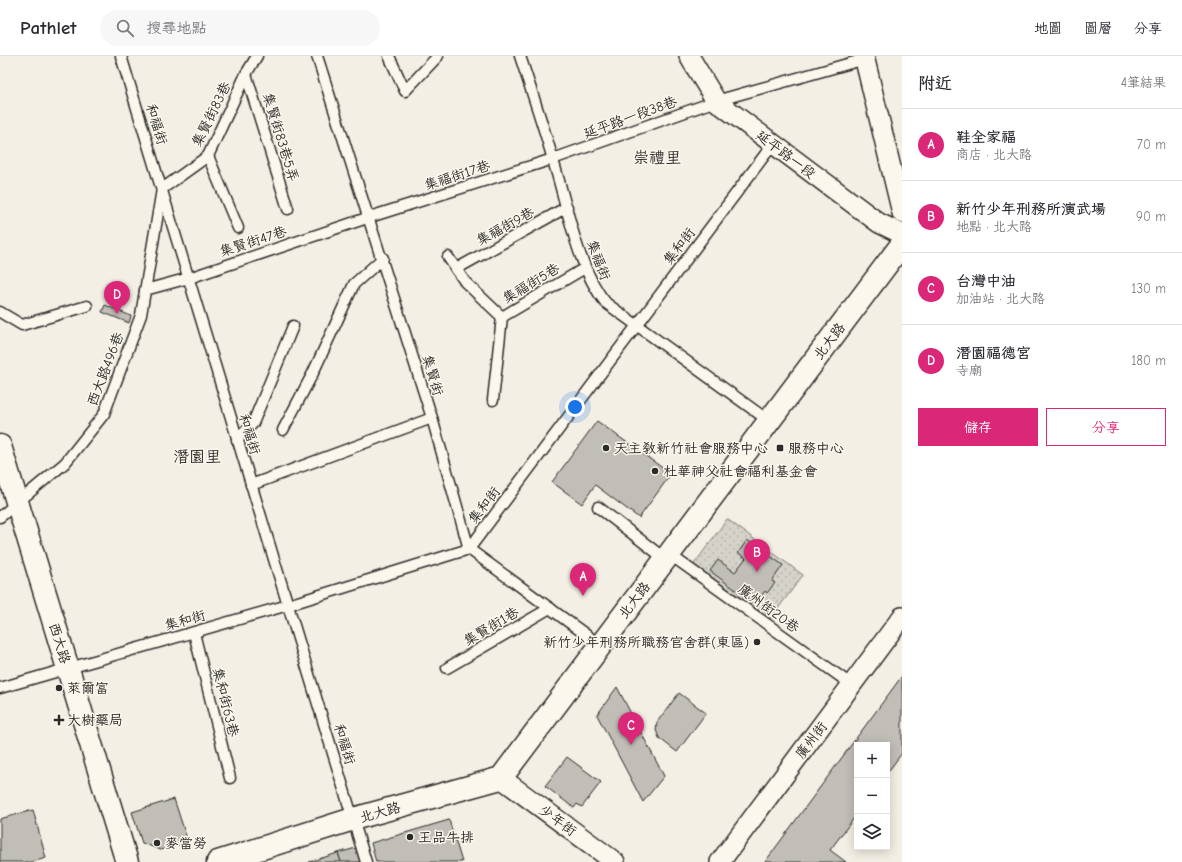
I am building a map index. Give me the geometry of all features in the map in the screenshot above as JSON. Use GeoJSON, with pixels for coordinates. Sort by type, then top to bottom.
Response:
{"type":"FeatureCollection","features":[{"type":"Feature","properties":{"kind":"street","name":"延平路一段"},"geometry":{"type":"LineString","coordinates":[[689,56],[716,101],[879,223],[902,234]]}},
{"type":"Feature","properties":{"kind":"street"},"geometry":{"type":"LineString","coordinates":[[865,58],[902,213]]}},
{"type":"Feature","properties":{"kind":"street","name":"北大路"},"geometry":{"type":"LineString","coordinates":[[218,862],[353,820],[502,778],[600,645],[902,244]]}},
{"type":"Feature","properties":{"kind":"street","name":"西大路"},"geometry":{"type":"LineString","coordinates":[[0,446],[127,862]]}},
{"type":"Feature","properties":{"kind":"street","name":"廣州街"},"geometry":{"type":"LineString","coordinates":[[720,862],[902,617]]}},
{"type":"Feature","properties":{"kind":"street","name":"少年街"},"geometry":{"type":"LineString","coordinates":[[502,778],[615,862]]}},
{"type":"Feature","properties":{"kind":"lane","name":"和福街"},"geometry":{"type":"LineString","coordinates":[[121,56],[366,862]]}},
{"type":"Feature","properties":{"kind":"lane","name":"集賢街83巷"},"geometry":{"type":"LineString","coordinates":[[162,190],[208,156],[246,74],[257,56]]}},
{"type":"Feature","properties":{"kind":"lane","name":"集賢街"},"geometry":{"type":"LineString","coordinates":[[317,56],[383,258],[432,418],[469,549]]}},
{"type":"Feature","properties":{"kind":"lane"},"geometry":{"type":"LineString","coordinates":[[389,56],[405,91],[438,56]]}},
{"type":"Feature","properties":{"kind":"lane","name":"集福街"},"geometry":{"type":"LineString","coordinates":[[520,56],[553,159],[585,268],[596,291],[606,303],[769,421]]}},
{"type":"Feature","properties":{"kind":"lane","name":"延平路一段38巷"},"geometry":{"type":"LineString","coordinates":[[553,159],[716,101],[865,58]]}},
{"type":"Feature","properties":{"kind":"lane","name":"集賢街83巷5弄"},"geometry":{"type":"LineString","coordinates":[[246,74],[288,209]]}},
{"type":"Feature","properties":{"kind":"lane","name":"集和街"},"geometry":{"type":"LineString","coordinates":[[0,688],[194,633],[469,549],[773,144]]}},
{"type":"Feature","properties":{"kind":"lane"},"geometry":{"type":"LineString","coordinates":[[208,156],[238,228]]}},
{"type":"Feature","properties":{"kind":"lane","name":"集福街17巷"},"geometry":{"type":"LineString","coordinates":[[370,217],[553,159]]}},
{"type":"Feature","properties":{"kind":"lane","name":"西大路496巷"},"geometry":{"type":"LineString","coordinates":[[0,518],[65,463],[104,414],[141,315],[162,190]]}},
{"type":"Feature","properties":{"kind":"lane","name":"集福街9巷"},"geometry":{"type":"LineString","coordinates":[[456,269],[567,208]]}},
{"type":"Feature","properties":{"kind":"lane","name":"集賢街47巷"},"geometry":{"type":"LineString","coordinates":[[145,290],[189,278],[370,217]]}},
{"type":"Feature","properties":{"kind":"lane"},"geometry":{"type":"LineString","coordinates":[[448,257],[465,282],[502,317]]}},
{"type":"Feature","properties":{"kind":"lane"},"geometry":{"type":"LineString","coordinates":[[283,430],[313,373],[354,284],[383,258]]}},
{"type":"Feature","properties":{"kind":"lane","name":"集福街5巷"},"geometry":{"type":"LineString","coordinates":[[493,400],[502,317],[585,268]]}},
{"type":"Feature","properties":{"kind":"lane"},"geometry":{"type":"LineString","coordinates":[[0,312],[22,325],[87,306]]}},
{"type":"Feature","properties":{"kind":"lane"},"geometry":{"type":"LineString","coordinates":[[238,440],[253,423],[293,326]]}},
{"type":"Feature","properties":{"kind":"lane"},"geometry":{"type":"LineString","coordinates":[[251,485],[432,418]]}},
{"type":"Feature","properties":{"kind":"lane","name":"廣州街20巷"},"geometry":{"type":"LineString","coordinates":[[598,507],[852,685]]}},
{"type":"Feature","properties":{"kind":"lane"},"geometry":{"type":"LineString","coordinates":[[469,549],[600,645]]}},
{"type":"Feature","properties":{"kind":"lane","name":"集賢街1巷"},"geometry":{"type":"LineString","coordinates":[[447,668],[550,608]]}},
{"type":"Feature","properties":{"kind":"lane","name":"集和街63巷"},"geometry":{"type":"LineString","coordinates":[[194,633],[230,778]]}},
{"type":"Feature","properties":{"kind":"shaded area"},"geometry":{"type":"Polygon","coordinates":[[[727,519],[803,575],[768,622],[692,567],[727,519]]]}},
{"type":"Feature","properties":{"kind":"building"},"geometry":{"type":"Polygon","coordinates":[[[105,305],[131,316],[129,323],[102,312],[105,305]]]}},
{"type":"Feature","properties":{"kind":"building","name":"天主教新竹社會服務中心"},"geometry":{"type":"Polygon","coordinates":[[[597,421],[671,474],[639,518],[595,485],[582,504],[552,482],[597,421]]]}},
{"type":"Feature","properties":{"kind":"building"},"geometry":{"type":"Polygon","coordinates":[[[747,540],[783,565],[772,581],[775,583],[767,593],[765,591],[755,604],[710,571],[718,560],[735,572],[746,558],[738,553],[747,540]]]}},
{"type":"Feature","properties":{"kind":"building"},"geometry":{"type":"Polygon","coordinates":[[[902,676],[902,753],[890,769],[890,742],[854,742],[854,818],[830,850],[846,862],[765,862],[902,676]]]}},
{"type":"Feature","properties":{"kind":"building"},"geometry":{"type":"Polygon","coordinates":[[[617,687],[664,776],[643,802],[597,715],[617,687]]]}},
{"type":"Feature","properties":{"kind":"building"},"geometry":{"type":"Polygon","coordinates":[[[679,693],[706,713],[677,752],[659,738],[656,730],[657,722],[679,693]]]}},
{"type":"Feature","properties":{"kind":"building"},"geometry":{"type":"Polygon","coordinates":[[[567,757],[601,782],[582,807],[577,804],[574,808],[545,786],[567,757]]]}},
{"type":"Feature","properties":{"kind":"building"},"geometry":{"type":"Polygon","coordinates":[[[174,799],[188,842],[161,850],[142,843],[132,812],[174,799]]]}},
{"type":"Feature","properties":{"kind":"building"},"geometry":{"type":"Polygon","coordinates":[[[33,810],[46,858],[32,862],[0,862],[0,819],[33,810]]]}},
{"type":"Feature","properties":{"kind":"building"},"geometry":{"type":"Polygon","coordinates":[[[449,820],[462,862],[376,862],[371,843],[449,820]]]}},
{"type":"Feature","properties":{"kind":"building"},"geometry":{"type":"Polygon","coordinates":[[[356,848],[360,862],[341,862],[338,853],[356,848]]]}},
{"type":"Feature","properties":{"kind":"building"},"geometry":{"type":"Polygon","coordinates":[[[338,853],[341,862],[309,862],[338,853]]]}},
{"type":"Feature","properties":{"kind":"place","name":"潛園福德宮"},"geometry":{"type":"Point","coordinates":[117,314]}},
{"type":"Feature","properties":{"kind":"place","name":"天主教新竹社會服務中心"},"geometry":{"type":"Point","coordinates":[606,448]}},
{"type":"Feature","properties":{"kind":"place","name":"服務中心"},"geometry":{"type":"Point","coordinates":[780,448]}},
{"type":"Feature","properties":{"kind":"place","name":"杜華神父社會福利基金會"},"geometry":{"type":"Point","coordinates":[655,471]}},
{"type":"Feature","properties":{"kind":"place","name":"新竹少年刑務所演武場"},"geometry":{"type":"Point","coordinates":[757,572]}},
{"type":"Feature","properties":{"kind":"place","name":"鞋全家福"},"geometry":{"type":"Point","coordinates":[583,596]}},
{"type":"Feature","properties":{"kind":"place","name":"新竹少年刑務所職務官舍群(東區)"},"geometry":{"type":"Point","coordinates":[757,642]}},
{"type":"Feature","properties":{"kind":"place","name":"萊爾富"},"geometry":{"type":"Point","coordinates":[59,688]}},
{"type":"Feature","properties":{"kind":"place","name":"大樹藥局"},"geometry":{"type":"Point","coordinates":[59,720]}},
{"type":"Feature","properties":{"kind":"place","name":"台灣中油"},"geometry":{"type":"Point","coordinates":[631,745]}},
{"type":"Feature","properties":{"kind":"place","name":"王品牛排"},"geometry":{"type":"Point","coordinates":[410,837]}},
{"type":"Feature","properties":{"kind":"place","name":"麥當勞"},"geometry":{"type":"Point","coordinates":[157,843]}},
{"type":"Feature","properties":{"kind":"district","name":"崇禮里"},"geometry":{"type":"Point","coordinates":[657,157]}},
{"type":"Feature","properties":{"kind":"district","name":"潛園里"},"geometry":{"type":"Point","coordinates":[197,456]}}]}
